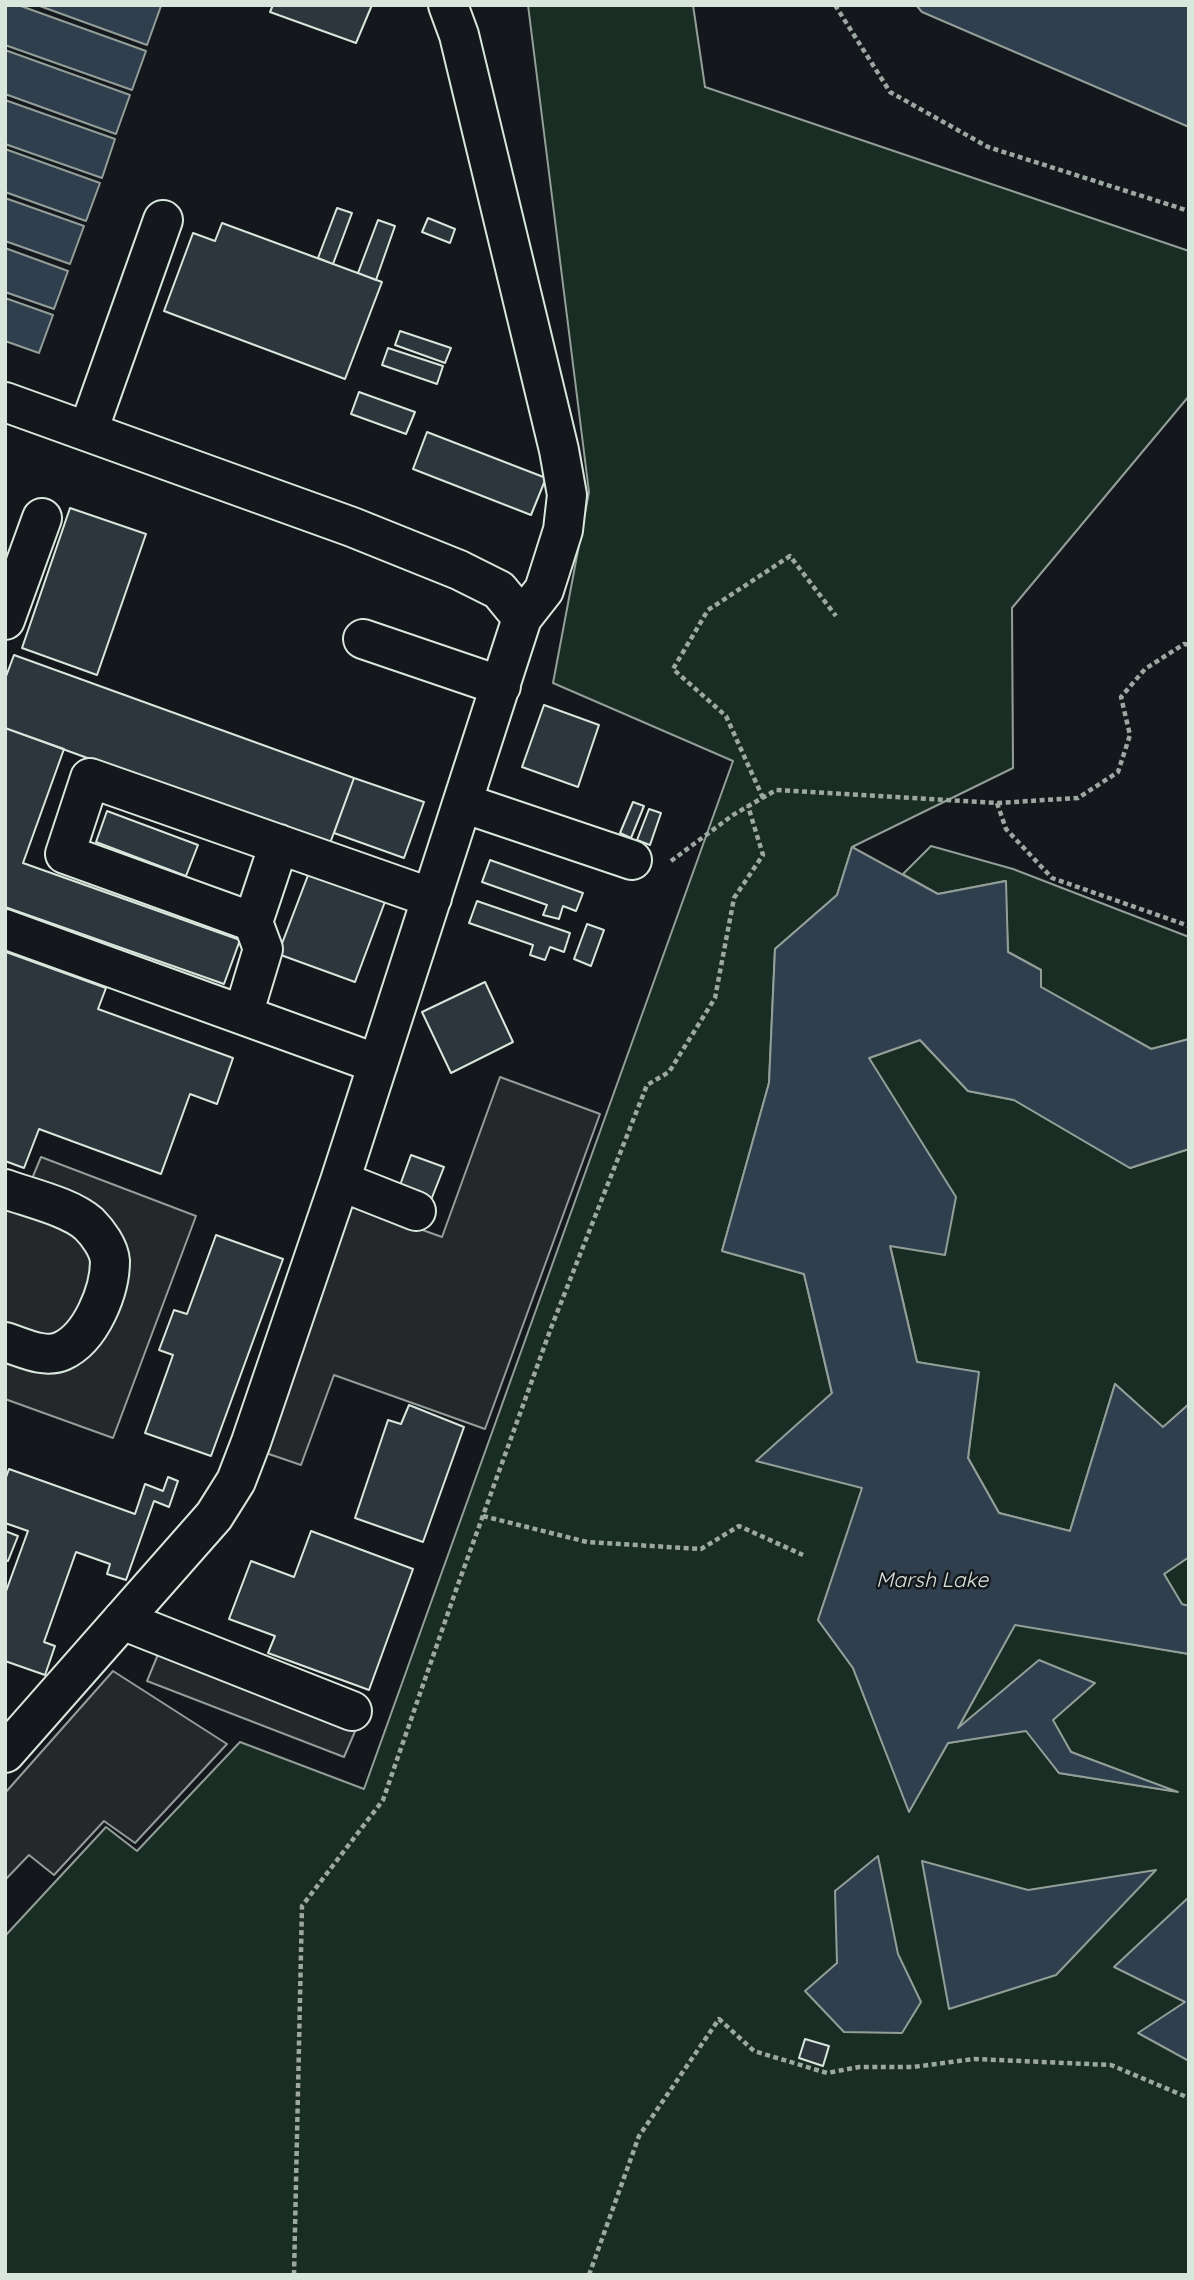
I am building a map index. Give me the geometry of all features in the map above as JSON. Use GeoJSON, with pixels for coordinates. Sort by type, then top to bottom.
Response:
{"type":"FeatureCollection","features":[{"type":"Feature","properties":{"kind":"lane"},"geometry":{"type":"LineString","coordinates":[[5,1753],[214,1516],[236,1481],[341,1181],[522,618],[544,590],[563,530],[567,495],[559,450],[459,35],[448,5]]}},
{"type":"Feature","properties":{"kind":"lane"},"geometry":{"type":"LineString","coordinates":[[88,431],[163,220]]}},
{"type":"Feature","properties":{"kind":"lane"},"geometry":{"type":"LineString","coordinates":[[5,402],[352,527],[459,570],[499,590],[522,618]]}},
{"type":"Feature","properties":{"kind":"lane"},"geometry":{"type":"LineString","coordinates":[[5,620],[41,518]]}},
{"type":"Feature","properties":{"kind":"lane"},"geometry":{"type":"LineString","coordinates":[[363,639],[501,686]]}},
{"type":"Feature","properties":{"kind":"lane"},"geometry":{"type":"LineString","coordinates":[[253,922],[65,854],[90,778],[432,898]]}},
{"type":"Feature","properties":{"kind":"lane"},"geometry":{"type":"LineString","coordinates":[[463,803],[632,860]]}},
{"type":"Feature","properties":{"kind":"lane"},"geometry":{"type":"LineString","coordinates":[[243,1015],[263,949],[253,922],[279,844]]}},
{"type":"Feature","properties":{"kind":"lane"},"geometry":{"type":"LineString","coordinates":[[5,929],[378,1064]]}},
{"type":"Feature","properties":{"kind":"lane"},"geometry":{"type":"LineString","coordinates":[[341,1181],[416,1211]]}},
{"type":"Feature","properties":{"kind":"lane"},"geometry":{"type":"LineString","coordinates":[[5,1189],[68,1212],[88,1223],[103,1241],[110,1259],[102,1306],[79,1338],[61,1352],[45,1354],[5,1342]]}},
{"type":"Feature","properties":{"kind":"lane"},"geometry":{"type":"LineString","coordinates":[[122,1620],[352,1711]]}},
{"type":"Feature","properties":{"kind":"path"},"geometry":{"type":"LineString","coordinates":[[835,5],[890,92],[988,147],[1189,211]]}},
{"type":"Feature","properties":{"kind":"path"},"geometry":{"type":"LineString","coordinates":[[763,798],[726,716],[673,669],[708,610],[790,556],[836,616]]}},
{"type":"Feature","properties":{"kind":"path"},"geometry":{"type":"LineString","coordinates":[[632,860],[673,862],[748,806],[776,790],[998,803],[1078,798],[1118,772],[1130,735],[1121,697],[1144,669],[1184,644],[1189,645]]}},
{"type":"Feature","properties":{"kind":"path"},"geometry":{"type":"LineString","coordinates":[[998,803],[1006,829],[1052,878],[1189,926]]}},
{"type":"Feature","properties":{"kind":"path"},"geometry":{"type":"LineString","coordinates":[[295,2275],[302,1906],[383,1800],[551,1328],[647,1086],[669,1072],[715,998],[734,898],[763,855],[748,806]]}},
{"type":"Feature","properties":{"kind":"path"},"geometry":{"type":"LineString","coordinates":[[482,1516],[587,1542],[701,1549],[739,1526],[803,1555]]}},
{"type":"Feature","properties":{"kind":"path"},"geometry":{"type":"LineString","coordinates":[[589,2275],[639,2136],[719,2019],[754,2051],[827,2073],[859,2067],[913,2067],[974,2059],[1111,2065],[1189,2098]]}},
{"type":"Feature","properties":{"kind":"green space"},"geometry":{"type":"Polygon","coordinates":[[[528,5],[693,5],[705,87],[1189,251],[1189,396],[1012,608],[1013,768],[852,847],[837,895],[775,949],[769,1083],[722,1251],[804,1274],[832,1394],[863,1488],[818,1620],[853,1668],[909,1811],[948,1743],[1026,1730],[1059,1773],[1173,1791],[1071,1752],[1052,1720],[957,1730],[1015,1624],[1189,1654],[1189,2275],[5,2275],[5,1936],[106,1827],[137,1851],[240,1742],[364,1789],[733,761],[553,683],[589,492],[528,5]]]}},
{"type":"Feature","properties":{"kind":"green space"},"geometry":{"type":"Polygon","coordinates":[[[931,846],[1013,869],[1189,937],[1189,1039],[1152,1049],[1041,987],[1041,970],[1008,952],[1005,881],[938,894],[903,874],[931,846]]]}},
{"type":"Feature","properties":{"kind":"green space"},"geometry":{"type":"Polygon","coordinates":[[[920,1040],[968,1091],[1014,1100],[1130,1168],[1189,1149],[1189,1404],[1163,1428],[1115,1384],[1070,1531],[999,1513],[968,1458],[978,1373],[917,1362],[890,1245],[869,1058],[920,1040]]]}},
{"type":"Feature","properties":{"kind":"green space"},"geometry":{"type":"Polygon","coordinates":[[[1189,1557],[1189,1606],[1182,1605],[1164,1574],[1189,1557]]]}},
{"type":"Feature","properties":{"kind":"shaded area"},"geometry":{"type":"Polygon","coordinates":[[[500,1077],[600,1114],[485,1429],[334,1375],[301,1465],[263,1452],[353,1205],[442,1237],[500,1077]]]}},
{"type":"Feature","properties":{"kind":"shaded area"},"geometry":{"type":"Polygon","coordinates":[[[41,1157],[196,1216],[113,1438],[5,1399],[5,1178],[29,1186],[41,1157]]]}},
{"type":"Feature","properties":{"kind":"shaded area"},"geometry":{"type":"Polygon","coordinates":[[[159,1652],[356,1729],[344,1757],[147,1681],[159,1652]]]}},
{"type":"Feature","properties":{"kind":"shaded area"},"geometry":{"type":"Polygon","coordinates":[[[113,1671],[227,1744],[135,1843],[104,1821],[54,1875],[29,1855],[5,1880],[5,1793],[113,1671]]]}},
{"type":"Feature","properties":{"kind":"water"},"geometry":{"type":"Polygon","coordinates":[[[5,5],[18,5],[146,51],[132,90],[5,45],[5,5]]]}},
{"type":"Feature","properties":{"kind":"water"},"geometry":{"type":"Polygon","coordinates":[[[37,5],[158,5],[161,6],[147,45],[37,5]]]}},
{"type":"Feature","properties":{"kind":"water"},"geometry":{"type":"Polygon","coordinates":[[[916,5],[1189,5],[1189,127],[922,12],[916,5]]]}},
{"type":"Feature","properties":{"kind":"water"},"geometry":{"type":"Polygon","coordinates":[[[5,50],[130,95],[116,134],[5,94],[5,50]]]}},
{"type":"Feature","properties":{"kind":"water"},"geometry":{"type":"Polygon","coordinates":[[[5,100],[115,139],[102,178],[5,144],[5,100]]]}},
{"type":"Feature","properties":{"kind":"water"},"geometry":{"type":"Polygon","coordinates":[[[5,149],[100,183],[86,221],[5,192],[5,149]]]}},
{"type":"Feature","properties":{"kind":"water"},"geometry":{"type":"Polygon","coordinates":[[[5,198],[84,226],[70,264],[5,241],[5,198]]]}},
{"type":"Feature","properties":{"kind":"water"},"geometry":{"type":"Polygon","coordinates":[[[5,248],[68,271],[54,309],[5,292],[5,248]]]}},
{"type":"Feature","properties":{"kind":"water"},"geometry":{"type":"Polygon","coordinates":[[[5,298],[53,315],[39,353],[5,341],[5,298]]]}},
{"type":"Feature","properties":{"kind":"water","name":"Marsh Lake"},"geometry":{"type":"Polygon","coordinates":[[[852,847],[938,894],[1006,881],[1008,952],[1041,970],[1041,987],[1151,1049],[1189,1039],[1189,1149],[1130,1168],[1014,1100],[968,1091],[920,1040],[869,1058],[956,1197],[945,1255],[890,1246],[917,1362],[979,1372],[968,1458],[999,1513],[1070,1531],[1115,1384],[1163,1427],[1189,1404],[1189,1557],[1164,1574],[1182,1604],[1189,1606],[1189,1654],[1015,1625],[958,1728],[1039,1660],[1095,1683],[1053,1720],[1071,1752],[1178,1792],[1059,1773],[1026,1731],[948,1743],[909,1812],[853,1668],[818,1620],[862,1488],[756,1461],[832,1393],[804,1274],[722,1251],[769,1083],[775,949],[837,895],[852,847]]]}},
{"type":"Feature","properties":{"kind":"water"},"geometry":{"type":"Polygon","coordinates":[[[878,1856],[898,1954],[921,2002],[902,2033],[844,2032],[805,1991],[837,1963],[835,1891],[878,1856]]]}},
{"type":"Feature","properties":{"kind":"water"},"geometry":{"type":"Polygon","coordinates":[[[922,1861],[1028,1890],[1156,1870],[1056,1975],[949,2009],[922,1861]]]}},
{"type":"Feature","properties":{"kind":"water"},"geometry":{"type":"Polygon","coordinates":[[[1189,1897],[1189,2061],[1138,2033],[1185,2002],[1114,1967],[1189,1897]]]}},
{"type":"Feature","properties":{"kind":"building"},"geometry":{"type":"Polygon","coordinates":[[[273,5],[372,5],[356,43],[270,12],[273,5]]]}},
{"type":"Feature","properties":{"kind":"building"},"geometry":{"type":"Polygon","coordinates":[[[337,208],[352,213],[333,264],[318,258],[337,208]]]}},
{"type":"Feature","properties":{"kind":"building"},"geometry":{"type":"Polygon","coordinates":[[[428,218],[455,229],[450,243],[422,232],[428,218]]]}},
{"type":"Feature","properties":{"kind":"building"},"geometry":{"type":"Polygon","coordinates":[[[378,220],[395,226],[376,280],[358,273],[378,220]]]}},
{"type":"Feature","properties":{"kind":"building"},"geometry":{"type":"Polygon","coordinates":[[[222,223],[382,282],[345,379],[164,311],[193,233],[215,241],[222,223]]]}},
{"type":"Feature","properties":{"kind":"building"},"geometry":{"type":"Polygon","coordinates":[[[400,331],[451,348],[445,363],[395,345],[400,331]]]}},
{"type":"Feature","properties":{"kind":"building"},"geometry":{"type":"Polygon","coordinates":[[[388,348],[443,366],[437,384],[382,365],[388,348]]]}},
{"type":"Feature","properties":{"kind":"building"},"geometry":{"type":"Polygon","coordinates":[[[359,392],[415,412],[406,434],[351,414],[359,392]]]}},
{"type":"Feature","properties":{"kind":"building"},"geometry":{"type":"Polygon","coordinates":[[[427,432],[546,478],[531,515],[413,469],[427,432]]]}},
{"type":"Feature","properties":{"kind":"building"},"geometry":{"type":"Polygon","coordinates":[[[70,508],[146,534],[97,675],[22,648],[70,508]]]}},
{"type":"Feature","properties":{"kind":"building"},"geometry":{"type":"Polygon","coordinates":[[[14,655],[354,778],[329,846],[5,728],[5,679],[14,655]]]}},
{"type":"Feature","properties":{"kind":"building"},"geometry":{"type":"Polygon","coordinates":[[[544,705],[599,725],[578,787],[522,767],[544,705]]]}},
{"type":"Feature","properties":{"kind":"building"},"geometry":{"type":"Polygon","coordinates":[[[5,728],[64,749],[23,863],[240,940],[224,984],[5,907],[5,728]]]}},
{"type":"Feature","properties":{"kind":"building"},"geometry":{"type":"Polygon","coordinates":[[[354,778],[424,802],[404,858],[334,833],[354,778]]]}},
{"type":"Feature","properties":{"kind":"building"},"geometry":{"type":"Polygon","coordinates":[[[633,802],[644,806],[631,838],[620,833],[633,802]]]}},
{"type":"Feature","properties":{"kind":"building"},"geometry":{"type":"Polygon","coordinates":[[[649,809],[661,813],[650,845],[637,840],[649,809]]]}},
{"type":"Feature","properties":{"kind":"building"},"geometry":{"type":"Polygon","coordinates":[[[107,811],[198,845],[186,876],[96,842],[107,811]]]}},
{"type":"Feature","properties":{"kind":"building"},"geometry":{"type":"Polygon","coordinates":[[[490,860],[583,893],[576,911],[563,906],[559,919],[543,915],[547,905],[482,882],[490,860]]]}},
{"type":"Feature","properties":{"kind":"building"},"geometry":{"type":"Polygon","coordinates":[[[310,870],[386,899],[355,982],[278,954],[310,870]]]}},
{"type":"Feature","properties":{"kind":"building"},"geometry":{"type":"Polygon","coordinates":[[[477,901],[570,933],[564,952],[550,947],[545,960],[530,955],[533,945],[469,923],[477,901]]]}},
{"type":"Feature","properties":{"kind":"building"},"geometry":{"type":"Polygon","coordinates":[[[587,924],[604,930],[591,966],[574,959],[587,924]]]}},
{"type":"Feature","properties":{"kind":"building"},"geometry":{"type":"Polygon","coordinates":[[[6,952],[106,988],[98,1009],[233,1058],[217,1104],[190,1094],[161,1174],[39,1129],[24,1168],[5,1161],[6,952]]]}},
{"type":"Feature","properties":{"kind":"building"},"geometry":{"type":"Polygon","coordinates":[[[485,982],[513,1042],[451,1073],[422,1012],[485,982]]]}},
{"type":"Feature","properties":{"kind":"building"},"geometry":{"type":"Polygon","coordinates":[[[411,1155],[444,1167],[431,1200],[399,1188],[411,1155]]]}},
{"type":"Feature","properties":{"kind":"building"},"geometry":{"type":"Polygon","coordinates":[[[216,1235],[283,1259],[211,1456],[145,1433],[173,1355],[159,1350],[174,1310],[187,1314],[216,1235]]]}},
{"type":"Feature","properties":{"kind":"building"},"geometry":{"type":"Polygon","coordinates":[[[409,1405],[464,1427],[423,1542],[355,1518],[388,1420],[401,1424],[409,1405]]]}},
{"type":"Feature","properties":{"kind":"building"},"geometry":{"type":"Polygon","coordinates":[[[9,1469],[135,1514],[145,1484],[163,1491],[168,1477],[178,1481],[169,1507],[154,1501],[126,1580],[107,1574],[110,1564],[76,1552],[44,1642],[55,1646],[45,1675],[5,1661],[5,1594],[28,1531],[5,1523],[5,1480],[9,1469]]]}},
{"type":"Feature","properties":{"kind":"building"},"geometry":{"type":"Polygon","coordinates":[[[5,1531],[18,1536],[8,1561],[5,1560],[5,1531]]]}},
{"type":"Feature","properties":{"kind":"building"},"geometry":{"type":"Polygon","coordinates":[[[311,1531],[413,1569],[369,1690],[268,1653],[275,1636],[229,1619],[251,1561],[294,1577],[311,1531]]]}},
{"type":"Feature","properties":{"kind":"building"},"geometry":{"type":"Polygon","coordinates":[[[805,2039],[829,2046],[823,2066],[799,2058],[805,2039]]]}}]}
